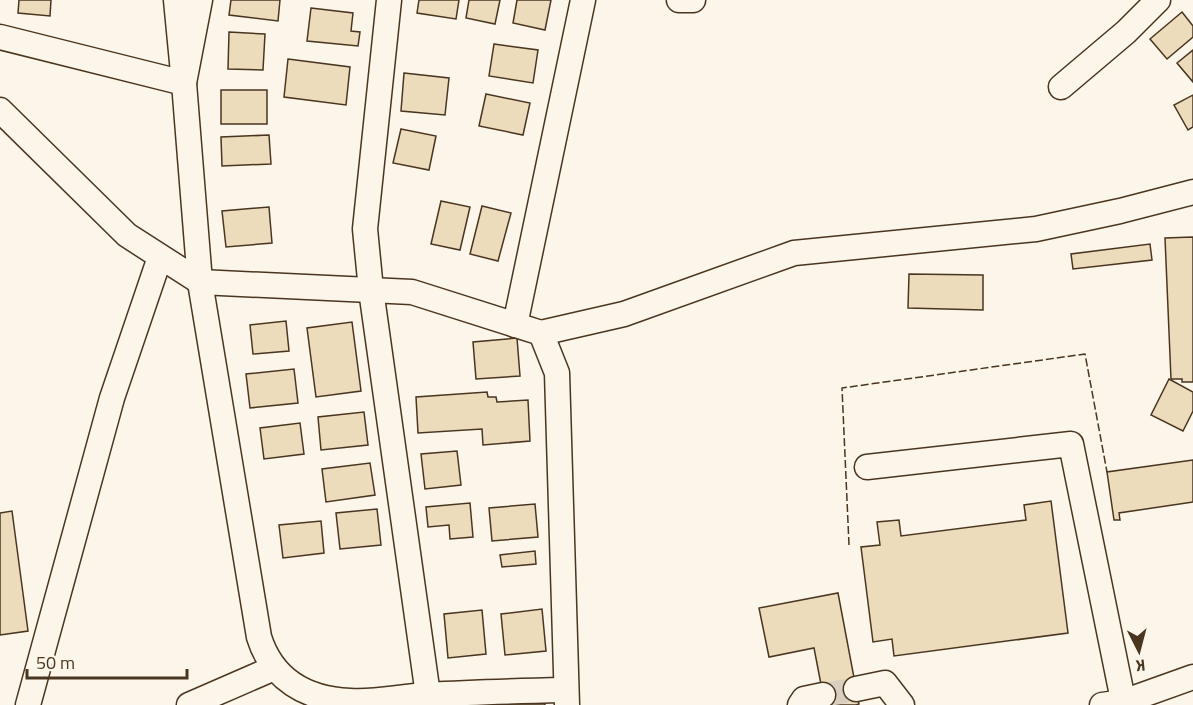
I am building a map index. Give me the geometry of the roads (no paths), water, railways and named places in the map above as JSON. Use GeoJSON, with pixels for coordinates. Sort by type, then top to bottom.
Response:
{"type":"FeatureCollection","features":[{"type":"Feature","properties":{"kind":"street"},"geometry":{"type":"LineString","coordinates":[[176,0],[200,282],[259,637],[264,652],[274,668],[286,680],[301,689],[336,700],[352,702],[428,695],[566,697],[557,373],[541,333]]}},
{"type":"Feature","properties":{"kind":"street"},"geometry":{"type":"LineString","coordinates":[[184,83],[200,0]]}},
{"type":"Feature","properties":{"kind":"street"},"geometry":{"type":"LineString","coordinates":[[389,0],[365,229],[371,290],[428,695]]}},
{"type":"Feature","properties":{"kind":"street"},"geometry":{"type":"LineString","coordinates":[[515,325],[583,0]]}},
{"type":"Feature","properties":{"kind":"street"},"geometry":{"type":"LineString","coordinates":[[680,0],[693,0]]}},
{"type":"Feature","properties":{"kind":"street"},"geometry":{"type":"LineString","coordinates":[[1062,87],[1126,32],[1158,0]]}},
{"type":"Feature","properties":{"kind":"street"},"geometry":{"type":"LineString","coordinates":[[0,37],[184,83]]}},
{"type":"Feature","properties":{"kind":"street"},"geometry":{"type":"LineString","coordinates":[[0,111],[127,235],[200,282],[412,292],[541,333],[624,314],[794,252],[1036,229],[1193,192]]}},
{"type":"Feature","properties":{"kind":"street"},"geometry":{"type":"LineString","coordinates":[[28,705],[112,398],[160,257]]}},
{"type":"Feature","properties":{"kind":"street"},"geometry":{"type":"LineString","coordinates":[[867,467],[1071,444],[1116,704],[1193,677]]}},
{"type":"Feature","properties":{"kind":"street"},"geometry":{"type":"LineString","coordinates":[[189,705],[274,668]]}},
{"type":"Feature","properties":{"kind":"street"},"geometry":{"type":"LineString","coordinates":[[856,689],[885,683],[902,705]]}},
{"type":"Feature","properties":{"kind":"street"},"geometry":{"type":"LineString","coordinates":[[800,705],[804,699],[823,695]]}},
{"type":"Feature","properties":{"kind":"tunnel"},"geometry":{"type":"LineString","coordinates":[[823,695],[856,689]]}}]}
